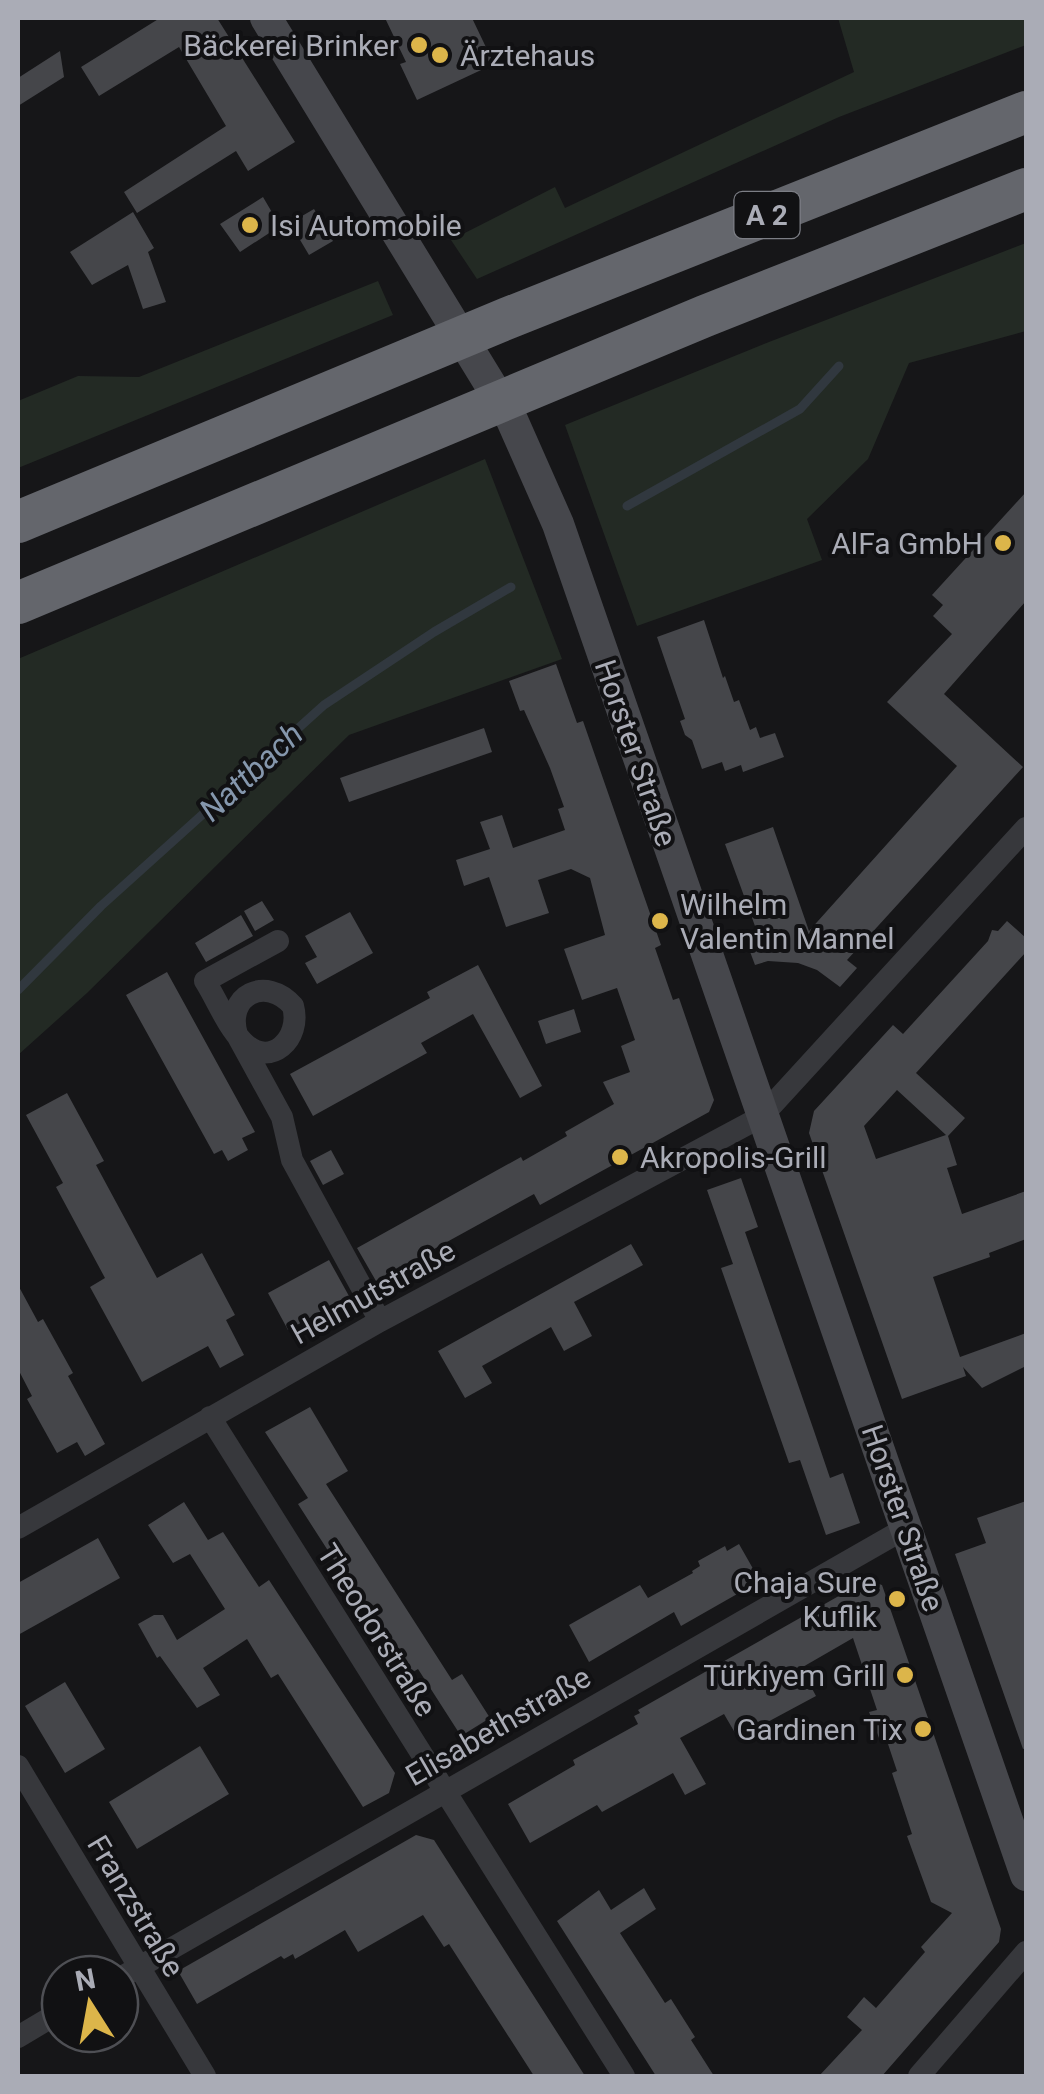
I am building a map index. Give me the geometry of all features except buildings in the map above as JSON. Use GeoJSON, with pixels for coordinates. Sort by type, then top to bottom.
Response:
{"type":"FeatureCollection","features":[{"type":"Feature","properties":{"kind":"highway","name":"A 2"},"geometry":{"type":"LineString","coordinates":[[18,522],[508,318],[1026,112]]}},
{"type":"Feature","properties":{"kind":"highway","name":"A 2"},"geometry":{"type":"LineString","coordinates":[[18,603],[704,316],[1026,189]]}},
{"type":"Feature","properties":{"kind":"main road","name":"Horster Straße"},"geometry":{"type":"LineString","coordinates":[[266,18],[512,420],[558,524],[1026,1875]]}},
{"type":"Feature","properties":{"kind":"street","name":"Helmutstraße"},"geometry":{"type":"LineString","coordinates":[[18,1528],[380,1322],[761,1117],[1026,828]]}},
{"type":"Feature","properties":{"kind":"street"},"geometry":{"type":"LineString","coordinates":[[278,941],[205,980],[282,1117],[292,1160],[380,1322]]}},
{"type":"Feature","properties":{"kind":"street","name":"Theodorstraße"},"geometry":{"type":"LineString","coordinates":[[210,1417],[624,2076]]}},
{"type":"Feature","properties":{"kind":"street","name":"Elisabethstraße"},"geometry":{"type":"LineString","coordinates":[[140,1967],[906,1528]]}},
{"type":"Feature","properties":{"kind":"street","name":"Franzstraße"},"geometry":{"type":"LineString","coordinates":[[18,1766],[119,1954]]}},
{"type":"Feature","properties":{"kind":"street"},"geometry":{"type":"LineString","coordinates":[[918,2076],[1026,1952]]}},
{"type":"Feature","properties":{"kind":"street","name":"Franzstraße"},"geometry":{"type":"LineString","coordinates":[[140,1988],[204,2076]]}},
{"type":"Feature","properties":{"kind":"street"},"geometry":{"type":"LineString","coordinates":[[18,2037],[40,2024]]}},
{"type":"Feature","properties":{"kind":"shaded area"},"geometry":{"type":"Polygon","coordinates":[[[838,18],[1026,18],[1026,45],[839,117],[477,279],[451,240],[555,187],[565,208],[854,72],[838,18]]]}},
{"type":"Feature","properties":{"kind":"shaded area"},"geometry":{"type":"Polygon","coordinates":[[[1026,243],[1026,331],[909,363],[868,459],[807,519],[822,560],[637,626],[565,425],[1026,243]]]}},
{"type":"Feature","properties":{"kind":"shaded area"},"geometry":{"type":"Polygon","coordinates":[[[378,281],[393,315],[18,468],[18,401],[78,376],[139,377],[378,281]]]}},
{"type":"Feature","properties":{"kind":"shaded area"},"geometry":{"type":"Polygon","coordinates":[[[485,459],[562,659],[349,735],[87,993],[18,1055],[18,659],[485,459]]]}},
{"type":"Feature","properties":{"kind":"waterway","name":"Nattbach"},"geometry":{"type":"LineString","coordinates":[[627,506],[800,409],[839,366]]}},
{"type":"Feature","properties":{"kind":"waterway","name":"Nattbach"},"geometry":{"type":"LineString","coordinates":[[18,990],[101,906],[324,705],[434,632],[511,587]]}},
{"type":"Feature","properties":{"kind":"place","name":"Bäckerei Brinker"},"geometry":{"type":"Point","coordinates":[419,45]}},
{"type":"Feature","properties":{"kind":"place","name":"Ärztehaus"},"geometry":{"type":"Point","coordinates":[440,55]}},
{"type":"Feature","properties":{"kind":"place","name":"Isi Automobile"},"geometry":{"type":"Point","coordinates":[250,225]}},
{"type":"Feature","properties":{"kind":"place","name":"AlFa GmbH"},"geometry":{"type":"Point","coordinates":[1003,543]}},
{"type":"Feature","properties":{"kind":"place","name":"Wilhelm Valentin Mannel"},"geometry":{"type":"Point","coordinates":[660,921]}},
{"type":"Feature","properties":{"kind":"place","name":"Akropolis-Grill"},"geometry":{"type":"Point","coordinates":[620,1157]}},
{"type":"Feature","properties":{"kind":"place","name":"Chaja Sure Kuflik"},"geometry":{"type":"Point","coordinates":[897,1599]}},
{"type":"Feature","properties":{"kind":"place","name":"Türkiyem Grill"},"geometry":{"type":"Point","coordinates":[905,1675]}},
{"type":"Feature","properties":{"kind":"place","name":"Gardinen Tix"},"geometry":{"type":"Point","coordinates":[923,1729]}}]}
